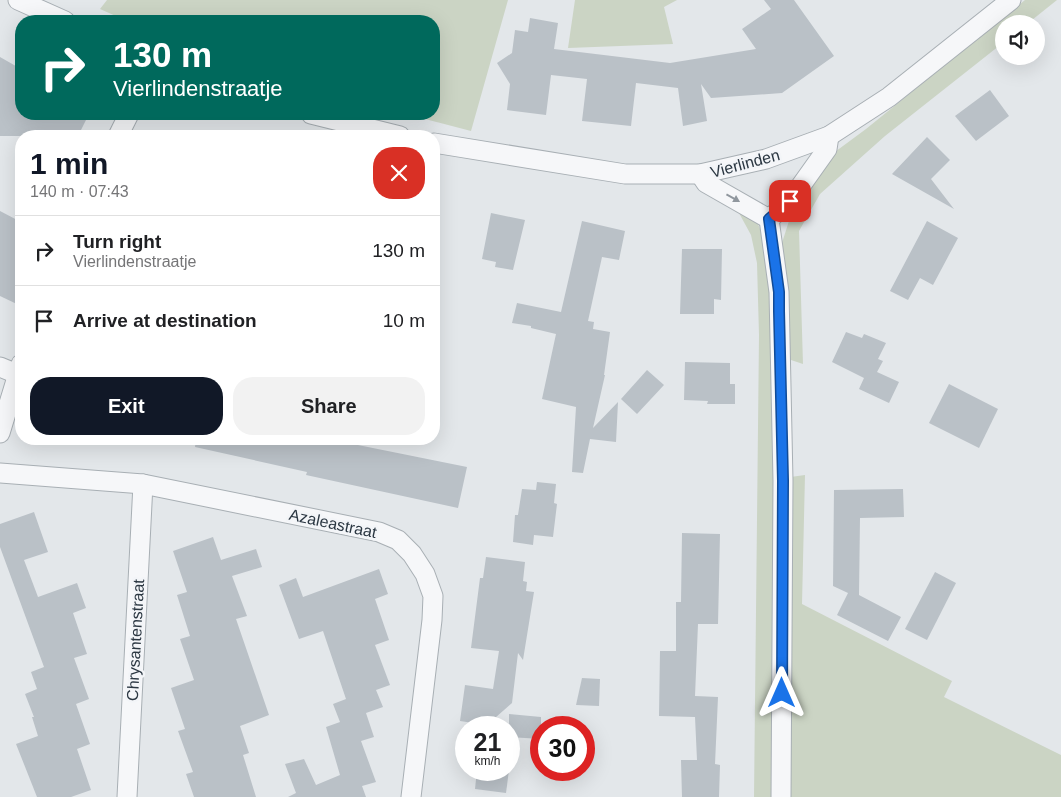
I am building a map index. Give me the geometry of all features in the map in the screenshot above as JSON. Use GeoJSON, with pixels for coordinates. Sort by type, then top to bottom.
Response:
{"type":"FeatureCollection","features":[{"type":"Feature","properties":{"kind":"street"},"geometry":{"type":"LineString","coordinates":[[18,0],[52,15]]}},
{"type":"Feature","properties":{"kind":"street","name":"Vierlinden"},"geometry":{"type":"LineString","coordinates":[[440,144],[626,174],[700,174],[766,159],[829,136],[889,97],[1011,0]]}},
{"type":"Feature","properties":{"kind":"street"},"geometry":{"type":"LineString","coordinates":[[335,120],[376,130]]}},
{"type":"Feature","properties":{"kind":"street"},"geometry":{"type":"LineString","coordinates":[[769,219],[790,201],[826,149],[829,136]]}},
{"type":"Feature","properties":{"kind":"street"},"geometry":{"type":"LineString","coordinates":[[700,174],[706,184],[769,219]]}},
{"type":"Feature","properties":{"kind":"street"},"geometry":{"type":"LineString","coordinates":[[769,219],[779,292],[783,481],[780,797]]}},
{"type":"Feature","properties":{"kind":"street"},"geometry":{"type":"LineString","coordinates":[[0,433],[13,368]]}},
{"type":"Feature","properties":{"kind":"street","name":"Azaleastraat"},"geometry":{"type":"LineString","coordinates":[[0,473],[143,484],[379,532],[398,540],[412,554],[425,574],[433,596],[432,620],[411,797]]}},
{"type":"Feature","properties":{"kind":"street","name":"Chrysantenstraat"},"geometry":{"type":"LineString","coordinates":[[127,797],[143,484]]}},
{"type":"Feature","properties":{"kind":"green space"},"geometry":{"type":"Polygon","coordinates":[[[107,0],[508,0],[471,131],[429,120],[440,120],[440,15],[114,15],[100,9],[107,0]]]}},
{"type":"Feature","properties":{"kind":"green space"},"geometry":{"type":"Polygon","coordinates":[[[575,0],[677,0],[664,7],[673,44],[568,48],[575,0]]]}},
{"type":"Feature","properties":{"kind":"green space"},"geometry":{"type":"Polygon","coordinates":[[[1025,0],[1057,0],[1038,15],[1007,15],[1025,0]]]}},
{"type":"Feature","properties":{"kind":"green space"},"geometry":{"type":"Polygon","coordinates":[[[995,24],[995,49],[885,136],[820,194],[799,231],[803,364],[788,359],[781,246],[795,202],[824,160],[866,129],[995,24]]]}},
{"type":"Feature","properties":{"kind":"green space"},"geometry":{"type":"Polygon","coordinates":[[[739,213],[751,216],[758,225],[769,269],[776,479],[805,475],[802,604],[952,681],[944,697],[1061,755],[1061,797],[754,797],[759,335],[757,263],[751,235],[739,213]]]}},
{"type":"Feature","properties":{"kind":"building"},"geometry":{"type":"Polygon","coordinates":[[[764,0],[794,0],[834,56],[782,93],[711,98],[701,84],[707,121],[683,126],[678,88],[636,83],[631,126],[582,121],[587,79],[551,75],[546,115],[507,110],[510,84],[497,63],[512,53],[515,30],[528,32],[530,18],[558,23],[554,49],[670,63],[756,49],[742,29],[771,9],[764,0]]]}},
{"type":"Feature","properties":{"kind":"building"},"geometry":{"type":"Polygon","coordinates":[[[0,57],[15,66],[15,120],[86,120],[81,130],[15,130],[15,136],[0,136],[0,57]]]}},
{"type":"Feature","properties":{"kind":"building"},"geometry":{"type":"Polygon","coordinates":[[[990,90],[1009,116],[976,141],[955,116],[990,90]]]}},
{"type":"Feature","properties":{"kind":"building"},"geometry":{"type":"Polygon","coordinates":[[[927,137],[950,160],[931,179],[954,209],[892,174],[927,137]]]}},
{"type":"Feature","properties":{"kind":"building"},"geometry":{"type":"Polygon","coordinates":[[[0,211],[15,219],[15,303],[0,296],[0,211]]]}},
{"type":"Feature","properties":{"kind":"building"},"geometry":{"type":"Polygon","coordinates":[[[491,213],[525,220],[513,270],[495,267],[496,262],[482,259],[491,213]]]}},
{"type":"Feature","properties":{"kind":"building"},"geometry":{"type":"Polygon","coordinates":[[[582,221],[625,231],[619,260],[602,257],[588,321],[594,322],[593,329],[610,332],[605,375],[593,428],[618,402],[616,442],[590,439],[583,473],[572,472],[576,407],[542,399],[556,334],[531,328],[531,326],[512,323],[517,303],[561,312],[582,221]]]}},
{"type":"Feature","properties":{"kind":"building"},"geometry":{"type":"Polygon","coordinates":[[[927,221],[958,238],[933,285],[920,278],[908,300],[890,291],[927,221]]]}},
{"type":"Feature","properties":{"kind":"building"},"geometry":{"type":"Polygon","coordinates":[[[682,249],[722,249],[721,300],[714,299],[714,314],[680,314],[682,249]]]}},
{"type":"Feature","properties":{"kind":"building"},"geometry":{"type":"Polygon","coordinates":[[[846,332],[862,338],[864,334],[886,343],[878,359],[883,361],[877,372],[899,382],[889,403],[859,389],[864,378],[832,362],[846,332]]]}},
{"type":"Feature","properties":{"kind":"building"},"geometry":{"type":"Polygon","coordinates":[[[685,362],[730,363],[730,384],[735,384],[735,404],[707,404],[708,401],[684,400],[685,362]]]}},
{"type":"Feature","properties":{"kind":"building"},"geometry":{"type":"Polygon","coordinates":[[[647,370],[664,385],[637,414],[621,399],[647,370]]]}},
{"type":"Feature","properties":{"kind":"building"},"geometry":{"type":"Polygon","coordinates":[[[949,384],[998,409],[979,448],[929,423],[949,384]]]}},
{"type":"Feature","properties":{"kind":"building"},"geometry":{"type":"Polygon","coordinates":[[[195,445],[358,445],[467,467],[458,508],[306,475],[307,472],[195,447],[195,445]]]}},
{"type":"Feature","properties":{"kind":"building"},"geometry":{"type":"Polygon","coordinates":[[[537,482],[556,484],[554,503],[557,504],[553,537],[534,535],[533,545],[513,542],[515,515],[518,515],[522,489],[536,490],[537,482]]]}},
{"type":"Feature","properties":{"kind":"building"},"geometry":{"type":"Polygon","coordinates":[[[903,489],[904,517],[860,518],[859,595],[901,617],[888,641],[837,615],[848,593],[833,586],[834,490],[903,489]]]}},
{"type":"Feature","properties":{"kind":"building"},"geometry":{"type":"Polygon","coordinates":[[[34,512],[48,552],[24,560],[38,597],[77,583],[86,608],[73,613],[87,654],[74,658],[89,699],[76,704],[90,744],[77,749],[91,790],[71,797],[37,797],[16,744],[38,736],[32,717],[34,717],[25,694],[37,689],[31,672],[44,667],[0,547],[0,524],[34,512]]]}},
{"type":"Feature","properties":{"kind":"building"},"geometry":{"type":"Polygon","coordinates":[[[682,533],[720,534],[718,624],[698,624],[695,696],[718,697],[715,764],[720,765],[719,797],[682,797],[681,760],[697,760],[695,717],[659,716],[660,651],[676,651],[676,602],[681,602],[682,533]]]}},
{"type":"Feature","properties":{"kind":"building"},"geometry":{"type":"Polygon","coordinates":[[[213,537],[221,560],[256,549],[262,567],[232,576],[247,616],[236,619],[269,715],[240,726],[249,753],[243,755],[256,797],[194,797],[186,774],[193,772],[178,731],[185,729],[171,688],[194,680],[180,639],[190,636],[177,595],[187,592],[173,551],[213,537]]]}},
{"type":"Feature","properties":{"kind":"building"},"geometry":{"type":"Polygon","coordinates":[[[486,557],[525,562],[523,581],[527,582],[526,591],[534,592],[523,660],[518,653],[512,703],[497,716],[461,716],[465,685],[493,689],[499,651],[471,648],[480,578],[483,578],[486,557]]]}},
{"type":"Feature","properties":{"kind":"building"},"geometry":{"type":"Polygon","coordinates":[[[379,569],[388,594],[375,599],[389,640],[375,645],[390,685],[376,690],[383,707],[366,713],[374,737],[361,741],[376,782],[362,786],[366,797],[288,797],[296,793],[285,764],[304,759],[316,785],[340,775],[326,727],[340,722],[333,704],[346,699],[323,631],[299,639],[279,585],[296,578],[303,597],[379,569]]]}},
{"type":"Feature","properties":{"kind":"building"},"geometry":{"type":"Polygon","coordinates":[[[935,572],[956,583],[927,640],[905,629],[935,572]]]}},
{"type":"Feature","properties":{"kind":"building"},"geometry":{"type":"Polygon","coordinates":[[[582,678],[600,679],[599,706],[576,705],[582,678]]]}},
{"type":"Feature","properties":{"kind":"building"},"geometry":{"type":"Polygon","coordinates":[[[509,714],[530,716],[530,738],[520,738],[520,716],[509,716],[509,714]]]}},
{"type":"Feature","properties":{"kind":"building"},"geometry":{"type":"Polygon","coordinates":[[[476,781],[508,781],[506,793],[475,789],[476,781]]]}},
{"type":"Feature","properties":{"kind":"route"},"geometry":{"type":"LineString","coordinates":[[782,693],[783,481],[779,292],[769,219],[790,201]]}}]}
